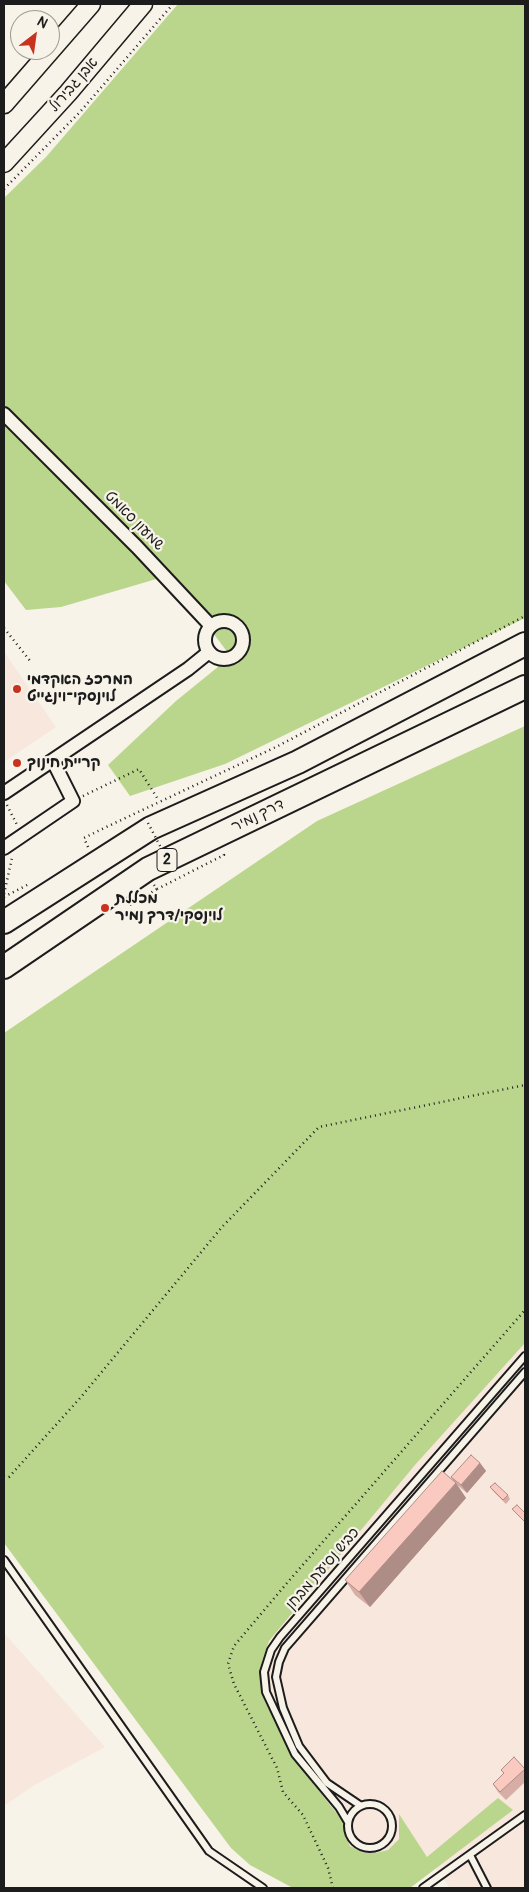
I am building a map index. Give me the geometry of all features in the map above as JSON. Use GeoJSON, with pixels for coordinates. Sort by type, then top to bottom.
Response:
{"type":"FeatureCollection","features":[{"type":"Feature","properties":{"kind":"highway","name":"2"},"geometry":{"type":"LineString","coordinates":[[4,922],[151,828],[298,762],[525,644]]}},
{"type":"Feature","properties":{"kind":"highway","name":"דרך נמיר"},"geometry":{"type":"LineString","coordinates":[[4,967],[148,870],[525,687]]}},
{"type":"Feature","properties":{"kind":"street"},"geometry":{"type":"LineString","coordinates":[[4,104],[91,4]]}},
{"type":"Feature","properties":{"kind":"street","name":"אבן גבירול"},"geometry":{"type":"LineString","coordinates":[[4,163],[68,94],[142,4]]}},
{"type":"Feature","properties":{"kind":"street","name":"שמעון סאמט"},"geometry":{"type":"LineString","coordinates":[[4,403],[32,442]]}},
{"type":"Feature","properties":{"kind":"street","name":"שמעון סאמט"},"geometry":{"type":"LineString","coordinates":[[4,414],[144,553],[211,626]]}},
{"type":"Feature","properties":{"kind":"street"},"geometry":{"type":"LineString","coordinates":[[222,620],[234,623],[239,628],[244,640],[240,652],[229,659],[216,658],[209,652],[205,643],[205,637],[211,626],[222,620]]}},
{"type":"Feature","properties":{"kind":"street"},"geometry":{"type":"LineString","coordinates":[[4,793],[188,669],[209,652]]}},
{"type":"Feature","properties":{"kind":"street"},"geometry":{"type":"LineString","coordinates":[[4,848],[73,801],[53,761]]}},
{"type":"Feature","properties":{"kind":"lane","name":"כביש נסיעת מבחן"},"geometry":{"type":"LineString","coordinates":[[348,1822],[339,1807],[295,1754],[266,1692],[264,1672],[271,1650],[280,1637],[525,1356]]}},
{"type":"Feature","properties":{"kind":"lane","name":"כביש נסיעת מבחן"},"geometry":{"type":"LineString","coordinates":[[361,1806],[327,1783],[299,1746],[283,1708],[276,1677],[278,1662],[284,1648],[525,1372]]}},
{"type":"Feature","properties":{"kind":"lane"},"geometry":{"type":"LineString","coordinates":[[4,1560],[209,1851],[263,1888]]}},
{"type":"Feature","properties":{"kind":"lane"},"geometry":{"type":"LineString","coordinates":[[376,1805],[388,1813],[392,1827],[388,1840],[375,1848],[361,1846],[350,1837],[348,1822],[350,1816],[361,1806],[376,1805]]}},
{"type":"Feature","properties":{"kind":"lane"},"geometry":{"type":"LineString","coordinates":[[423,1888],[525,1815]]}},
{"type":"Feature","properties":{"kind":"lane"},"geometry":{"type":"LineString","coordinates":[[470,1854],[487,1888]]}},
{"type":"Feature","properties":{"kind":"path"},"geometry":{"type":"LineString","coordinates":[[4,188],[80,112],[172,4]]}},
{"type":"Feature","properties":{"kind":"path"},"geometry":{"type":"LineString","coordinates":[[89,851],[84,838],[276,747],[525,616]]}},
{"type":"Feature","properties":{"kind":"path"},"geometry":{"type":"LineString","coordinates":[[4,628],[31,662]]}},
{"type":"Feature","properties":{"kind":"path"},"geometry":{"type":"LineString","coordinates":[[73,801],[138,769],[164,807]]}},
{"type":"Feature","properties":{"kind":"path"},"geometry":{"type":"LineString","coordinates":[[4,800],[23,835]]}},
{"type":"Feature","properties":{"kind":"path"},"geometry":{"type":"LineString","coordinates":[[148,824],[170,865]]}},
{"type":"Feature","properties":{"kind":"path"},"geometry":{"type":"LineString","coordinates":[[4,897],[29,883]]}},
{"type":"Feature","properties":{"kind":"path"},"geometry":{"type":"LineString","coordinates":[[123,908],[157,889]]}},
{"type":"Feature","properties":{"kind":"path"},"geometry":{"type":"LineString","coordinates":[[4,1476],[9,1477],[81,1397],[222,1227],[319,1127],[525,1085]]}},
{"type":"Feature","properties":{"kind":"shaded area","name":"המרכז האקדמי לוינסקי־וינגייט"},"geometry":{"type":"Polygon","coordinates":[[[4,652],[56,727],[4,762],[4,652]]]}},
{"type":"Feature","properties":{"kind":"shaded area"},"geometry":{"type":"Polygon","coordinates":[[[525,1343],[525,1888],[450,1888],[399,1815],[399,1839],[388,1850],[364,1853],[350,1846],[345,1836],[345,1824],[298,1764],[265,1702],[260,1678],[262,1661],[269,1641],[415,1465],[525,1343]]]}},
{"type":"Feature","properties":{"kind":"shaded area"},"geometry":{"type":"Polygon","coordinates":[[[4,1633],[105,1747],[33,1786],[4,1806],[4,1633]]]}},
{"type":"Feature","properties":{"kind":"green space"},"geometry":{"type":"Polygon","coordinates":[[[178,4],[525,4],[525,618],[225,764],[130,796],[108,765],[176,701],[224,662],[228,653],[170,575],[61,607],[26,610],[4,581],[4,198],[46,157],[178,4]]]}},
{"type":"Feature","properties":{"kind":"green space"},"geometry":{"type":"Polygon","coordinates":[[[525,726],[525,1343],[415,1465],[269,1641],[262,1661],[260,1678],[265,1702],[298,1764],[345,1824],[345,1836],[350,1846],[364,1853],[388,1850],[399,1839],[399,1814],[427,1857],[498,1798],[513,1810],[410,1888],[293,1888],[250,1865],[231,1848],[4,1543],[4,1033],[317,821],[525,726]]]}},
{"type":"Feature","properties":{"kind":"building"},"geometry":{"type":"Polygon","coordinates":[[[471,1455],[480,1463],[461,1485],[451,1477],[471,1455]]]}},
{"type":"Feature","properties":{"kind":"building"},"geometry":{"type":"Polygon","coordinates":[[[442,1471],[456,1483],[359,1592],[345,1580],[442,1471]]]}},
{"type":"Feature","properties":{"kind":"building"},"geometry":{"type":"Polygon","coordinates":[[[495,1483],[508,1495],[503,1500],[490,1487],[495,1483]]]}},
{"type":"Feature","properties":{"kind":"building"},"geometry":{"type":"Polygon","coordinates":[[[517,1505],[525,1513],[525,1522],[512,1509],[517,1505]]]}},
{"type":"Feature","properties":{"kind":"building"},"geometry":{"type":"Polygon","coordinates":[[[514,1757],[525,1769],[500,1792],[493,1784],[504,1773],[501,1770],[514,1757]]]}},
{"type":"Feature","properties":{"kind":"place","name":"המרכז האקדמי לוינסקי־וינגייט"},"geometry":{"type":"Point","coordinates":[17,689]}},
{"type":"Feature","properties":{"kind":"place","name":"קריית חינוך"},"geometry":{"type":"Point","coordinates":[17,763]}},
{"type":"Feature","properties":{"kind":"place","name":"מכללת לוינסקי/דרך נמיר"},"geometry":{"type":"Point","coordinates":[105,908]}}]}
